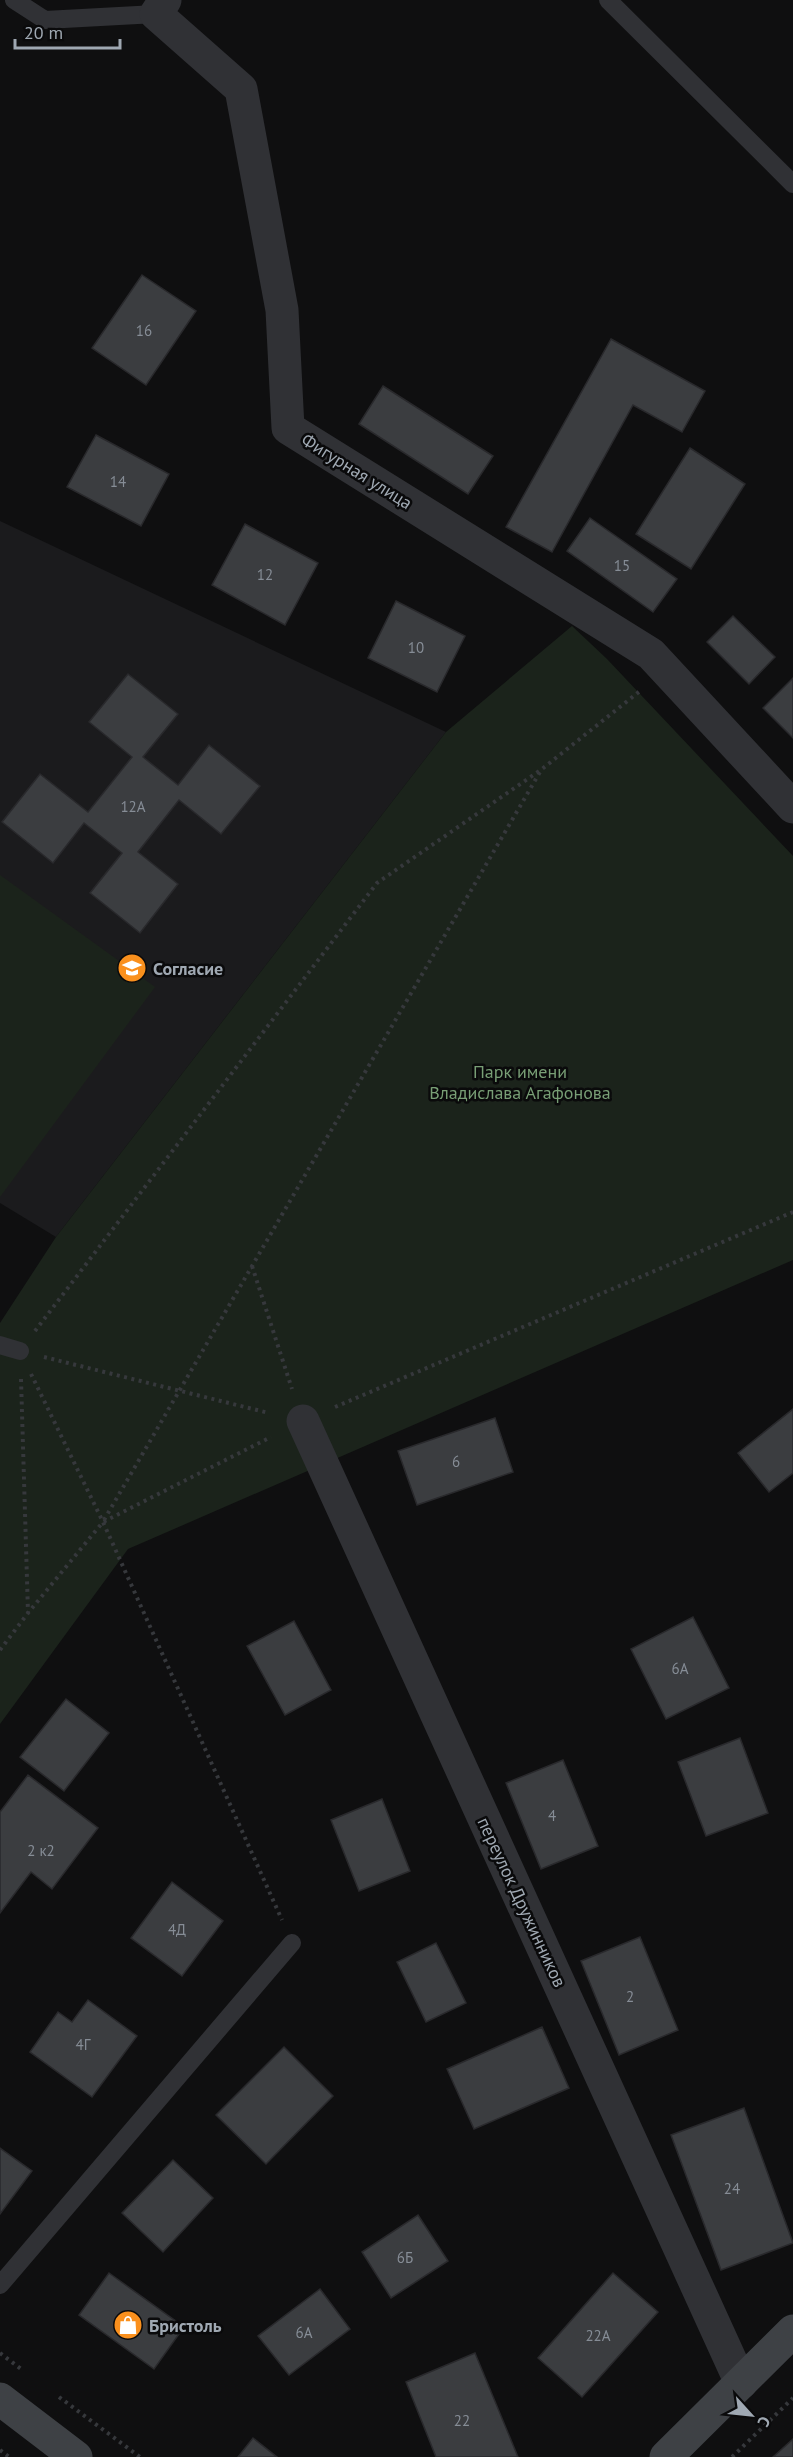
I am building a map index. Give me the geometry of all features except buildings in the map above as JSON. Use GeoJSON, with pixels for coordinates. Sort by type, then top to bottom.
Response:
{"type":"FeatureCollection","features":[{"type":"Feature","properties":{"kind":"street","name":"Фигурная улица"},"geometry":{"type":"LineString","coordinates":[[161,7],[242,89],[282,310],[288,428],[651,654],[793,807]]}},
{"type":"Feature","properties":{"kind":"street","name":"переулок Дружинников"},"geometry":{"type":"LineString","coordinates":[[303,1421],[741,2383]]}},
{"type":"Feature","properties":{"kind":"street"},"geometry":{"type":"LineString","coordinates":[[666,2457],[793,2331]]}},
{"type":"Feature","properties":{"kind":"street"},"geometry":{"type":"LineString","coordinates":[[0,2399],[76,2457]]}},
{"type":"Feature","properties":{"kind":"lane"},"geometry":{"type":"LineString","coordinates":[[14,0],[45,20],[161,7]]}},
{"type":"Feature","properties":{"kind":"lane"},"geometry":{"type":"LineString","coordinates":[[608,0],[793,184]]}},
{"type":"Feature","properties":{"kind":"lane"},"geometry":{"type":"LineString","coordinates":[[0,1345],[20,1351]]}},
{"type":"Feature","properties":{"kind":"lane"},"geometry":{"type":"LineString","coordinates":[[0,2285],[292,1943]]}},
{"type":"Feature","properties":{"kind":"path"},"geometry":{"type":"LineString","coordinates":[[28,1612],[20,1351],[377,883],[542,769],[666,670]]}},
{"type":"Feature","properties":{"kind":"path"},"geometry":{"type":"LineString","coordinates":[[0,1650],[28,1612],[103,1522],[542,769]]}},
{"type":"Feature","properties":{"kind":"path"},"geometry":{"type":"LineString","coordinates":[[103,1522],[303,1421],[793,1212]]}},
{"type":"Feature","properties":{"kind":"path"},"geometry":{"type":"LineString","coordinates":[[252,1266],[303,1421]]}},
{"type":"Feature","properties":{"kind":"path"},"geometry":{"type":"LineString","coordinates":[[20,1351],[303,1421]]}},
{"type":"Feature","properties":{"kind":"path"},"geometry":{"type":"LineString","coordinates":[[20,1351],[103,1522],[292,1943]]}},
{"type":"Feature","properties":{"kind":"path"},"geometry":{"type":"LineString","coordinates":[[0,2353],[28,2374]]}},
{"type":"Feature","properties":{"kind":"path"},"geometry":{"type":"LineString","coordinates":[[56,2395],[140,2457]]}},
{"type":"Feature","properties":{"kind":"path"},"geometry":{"type":"LineString","coordinates":[[732,2457],[793,2398]]}},
{"type":"Feature","properties":{"kind":"path"},"geometry":{"type":"LineString","coordinates":[[0,2450],[9,2457]]}},
{"type":"Feature","properties":{"kind":"shaded area","name":"Согласие"},"geometry":{"type":"Polygon","coordinates":[[[0,521],[446,732],[56,1237],[0,1203],[0,521]]]}},
{"type":"Feature","properties":{"kind":"green space","name":"Парк имени Владислава Агафонова"},"geometry":{"type":"Polygon","coordinates":[[[572,626],[607,659],[793,856],[793,1260],[128,1549],[0,1724],[0,1323],[56,1237],[446,732],[572,626]]]}},
{"type":"Feature","properties":{"kind":"green space"},"geometry":{"type":"Polygon","coordinates":[[[0,875],[155,987],[0,1197],[0,875]]]}},
{"type":"Feature","properties":{"kind":"place","name":"Согласие"},"geometry":{"type":"Point","coordinates":[132,968]}},
{"type":"Feature","properties":{"kind":"place","name":"Бристоль"},"geometry":{"type":"Point","coordinates":[128,2325]}}]}
